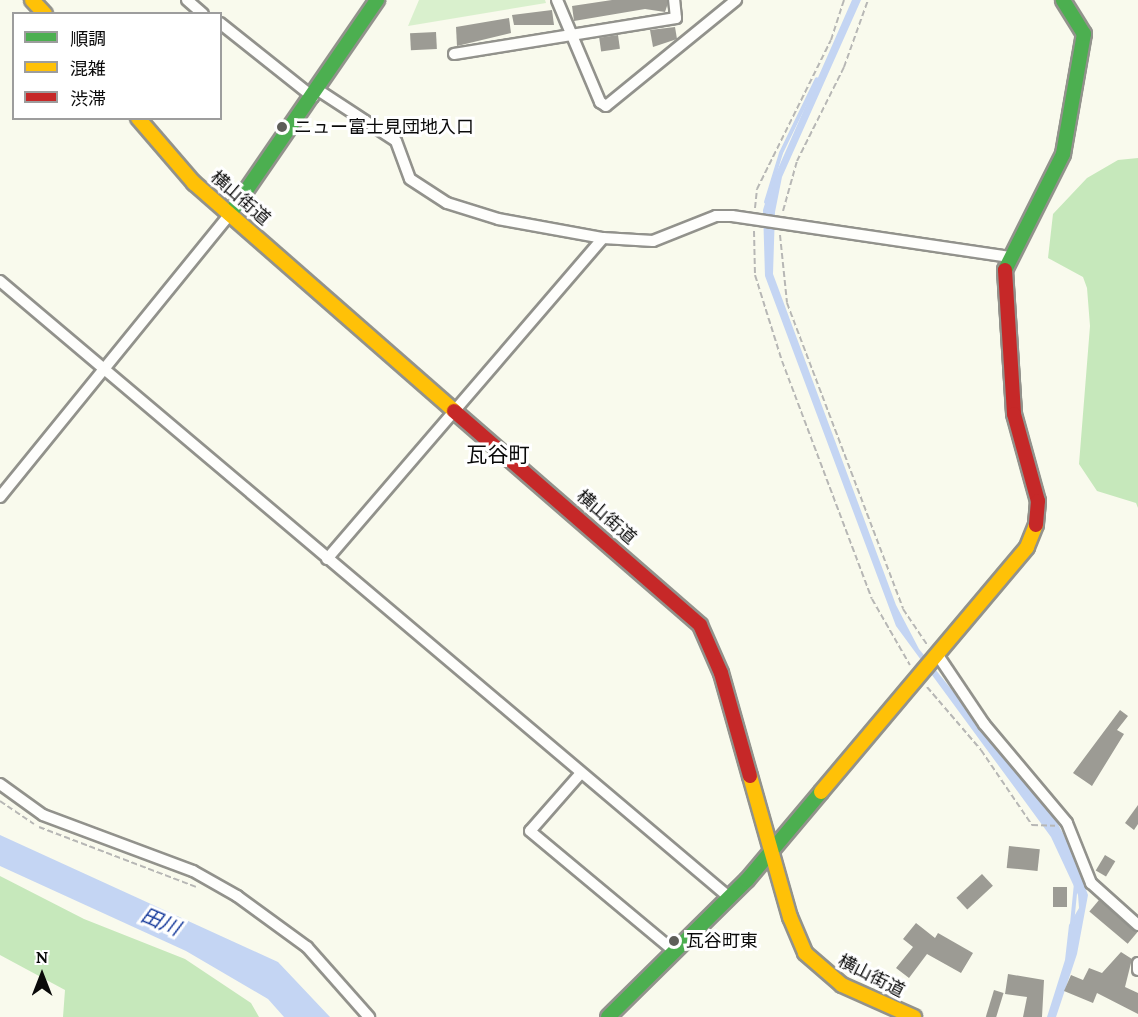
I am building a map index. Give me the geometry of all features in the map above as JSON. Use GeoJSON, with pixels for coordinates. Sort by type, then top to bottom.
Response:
{"type":"FeatureCollection","features":[{"type":"Feature","properties":{"kind":"street"},"geometry":{"type":"LineString","coordinates":[[32,0],[43,12]]}},
{"type":"Feature","properties":{"kind":"street"},"geometry":{"type":"LineString","coordinates":[[186,0],[201,12]]}},
{"type":"Feature","properties":{"kind":"street"},"geometry":{"type":"LineString","coordinates":[[0,496],[106,372],[230,214],[316,93],[377,0]]}},
{"type":"Feature","properties":{"kind":"street"},"geometry":{"type":"LineString","coordinates":[[556,0],[600,102],[613,105],[736,0]]}},
{"type":"Feature","properties":{"kind":"street"},"geometry":{"type":"LineString","coordinates":[[454,54],[676,18],[674,0]]}},
{"type":"Feature","properties":{"kind":"street"},"geometry":{"type":"LineString","coordinates":[[608,1017],[730,898],[1027,547],[1037,524],[1038,501],[1014,414],[1002,275],[1008,257],[1063,154],[1084,34],[1063,0]]}},
{"type":"Feature","properties":{"kind":"street"},"geometry":{"type":"LineString","coordinates":[[222,24],[316,93],[396,141],[410,179],[447,203],[498,219],[603,238],[653,241],[716,216],[754,219],[1008,257]]}},
{"type":"Feature","properties":{"kind":"street","name":"横山街道"},"geometry":{"type":"LineString","coordinates":[[140,120],[195,183],[700,625],[721,673],[797,937],[815,965],[842,985],[914,1017]]}},
{"type":"Feature","properties":{"kind":"street"},"geometry":{"type":"LineString","coordinates":[[327,559],[453,408],[603,238]]}},
{"type":"Feature","properties":{"kind":"street"},"geometry":{"type":"LineString","coordinates":[[0,281],[730,898]]}},
{"type":"Feature","properties":{"kind":"street"},"geometry":{"type":"LineString","coordinates":[[937,654],[984,724],[1066,823],[1091,883],[1138,925]]}},
{"type":"Feature","properties":{"kind":"street"},"geometry":{"type":"LineString","coordinates":[[581,773],[530,831],[675,952]]}},
{"type":"Feature","properties":{"kind":"street"},"geometry":{"type":"LineString","coordinates":[[0,784],[43,815],[193,871],[237,896],[307,948],[369,1017]]}},
{"type":"Feature","properties":{"kind":"street"},"geometry":{"type":"LineString","coordinates":[[1138,963],[1138,970]]}},
{"type":"Feature","properties":{"kind":"path"},"geometry":{"type":"LineString","coordinates":[[844,0],[831,40],[757,189],[754,219],[755,275],[782,361],[872,599],[890,637],[918,677],[981,750],[1032,825],[1041,829],[1066,823]]}},
{"type":"Feature","properties":{"kind":"path"},"geometry":{"type":"LineString","coordinates":[[868,0],[844,68],[797,161],[781,223],[780,256],[787,303],[903,609],[919,637],[937,654]]}},
{"type":"Feature","properties":{"kind":"path"},"geometry":{"type":"LineString","coordinates":[[0,801],[43,829],[202,890]]}},
{"type":"Feature","properties":{"kind":"green space"},"geometry":{"type":"Polygon","coordinates":[[[419,0],[545,0],[546,3],[408,26],[419,0]]]}},
{"type":"Feature","properties":{"kind":"green space"},"geometry":{"type":"Polygon","coordinates":[[[1138,158],[1138,508],[1136,503],[1097,491],[1079,464],[1090,326],[1087,288],[1083,277],[1048,258],[1053,214],[1087,178],[1118,160],[1138,158]]]}},
{"type":"Feature","properties":{"kind":"green space"},"geometry":{"type":"Polygon","coordinates":[[[0,876],[84,919],[185,959],[251,1003],[259,1017],[63,1017],[65,990],[0,955],[0,876]]]}},
{"type":"Feature","properties":{"kind":"water"},"geometry":{"type":"Polygon","coordinates":[[[852,0],[861,0],[782,177],[775,212],[773,274],[896,605],[919,649],[1054,817],[1070,846],[1088,895],[1077,954],[1056,1017],[1047,1017],[1065,960],[1069,925],[1079,908],[1078,895],[1051,837],[896,626],[765,276],[763,210],[770,187],[852,0]]]}},
{"type":"Feature","properties":{"kind":"water","name":"田川"},"geometry":{"type":"Polygon","coordinates":[[[0,835],[278,962],[330,1017],[284,1017],[268,999],[186,951],[0,866],[0,835]]]}},
{"type":"Feature","properties":{"kind":"building"},"geometry":{"type":"Polygon","coordinates":[[[612,0],[667,0],[667,6],[665,12],[645,9],[574,21],[572,6],[612,0]]]}},
{"type":"Feature","properties":{"kind":"building"},"geometry":{"type":"Polygon","coordinates":[[[552,10],[554,25],[514,25],[512,15],[552,10]]]}},
{"type":"Feature","properties":{"kind":"building"},"geometry":{"type":"Polygon","coordinates":[[[509,18],[511,33],[457,46],[456,27],[509,18]]]}},
{"type":"Feature","properties":{"kind":"building"},"geometry":{"type":"Polygon","coordinates":[[[675,27],[677,39],[653,47],[650,30],[675,27]]]}},
{"type":"Feature","properties":{"kind":"building"},"geometry":{"type":"Polygon","coordinates":[[[436,32],[437,49],[411,50],[410,33],[436,32]]]}},
{"type":"Feature","properties":{"kind":"building"},"geometry":{"type":"Polygon","coordinates":[[[618,35],[620,49],[601,52],[599,38],[618,35]]]}},
{"type":"Feature","properties":{"kind":"building"},"geometry":{"type":"Polygon","coordinates":[[[1120,710],[1128,716],[1117,730],[1124,734],[1092,786],[1073,773],[1120,710]]]}},
{"type":"Feature","properties":{"kind":"building"},"geometry":{"type":"Polygon","coordinates":[[[1138,805],[1138,824],[1134,830],[1125,823],[1138,805]]]}},
{"type":"Feature","properties":{"kind":"building"},"geometry":{"type":"Polygon","coordinates":[[[1009,846],[1040,849],[1038,871],[1007,868],[1009,846]]]}},
{"type":"Feature","properties":{"kind":"building"},"geometry":{"type":"Polygon","coordinates":[[[1105,855],[1115,861],[1106,877],[1096,870],[1105,855]]]}},
{"type":"Feature","properties":{"kind":"building"},"geometry":{"type":"Polygon","coordinates":[[[982,874],[993,886],[967,910],[956,898],[982,874]]]}},
{"type":"Feature","properties":{"kind":"building"},"geometry":{"type":"Polygon","coordinates":[[[1053,887],[1067,887],[1067,907],[1053,907],[1053,887]]]}},
{"type":"Feature","properties":{"kind":"building"},"geometry":{"type":"Polygon","coordinates":[[[1099,900],[1137,932],[1128,944],[1089,911],[1099,900]]]}},
{"type":"Feature","properties":{"kind":"building"},"geometry":{"type":"Polygon","coordinates":[[[916,923],[935,938],[938,933],[973,953],[961,973],[927,954],[909,978],[896,968],[913,947],[903,939],[916,923]]]}},
{"type":"Feature","properties":{"kind":"building"},"geometry":{"type":"Polygon","coordinates":[[[1121,952],[1132,959],[1125,987],[1138,993],[1138,1014],[1097,993],[1093,1003],[1064,991],[1071,975],[1083,980],[1089,968],[1102,973],[1121,952]]]}},
{"type":"Feature","properties":{"kind":"building"},"geometry":{"type":"Polygon","coordinates":[[[1008,974],[1044,980],[1042,1017],[1023,1017],[1027,997],[1005,994],[1008,974]]]}},
{"type":"Feature","properties":{"kind":"building"},"geometry":{"type":"Polygon","coordinates":[[[994,990],[1004,993],[996,1017],[986,1017],[994,990]]]}},
{"type":"Feature","properties":{"kind":"waterway"},"geometry":{"type":"LineString","coordinates":[[766,202],[781,153],[817,79]]}},
{"type":"Feature","properties":{"kind":"waterway"},"geometry":{"type":"LineString","coordinates":[[1072,924],[1076,883]]}},
{"type":"Feature","properties":{"kind":"traffic: fast"},"geometry":{"type":"LineString","coordinates":[[230,214],[377,0]]}},
{"type":"Feature","properties":{"kind":"traffic: fast"},"geometry":{"type":"LineString","coordinates":[[1005,270],[1063,154],[1084,34],[1063,0]]}},
{"type":"Feature","properties":{"kind":"traffic: fast"},"geometry":{"type":"LineString","coordinates":[[608,1017],[747,880],[821,792]]}},
{"type":"Feature","properties":{"kind":"traffic: slow"},"geometry":{"type":"LineString","coordinates":[[32,0],[43,12]]}},
{"type":"Feature","properties":{"kind":"traffic: slow"},"geometry":{"type":"LineString","coordinates":[[140,120],[194,183],[454,411]]}},
{"type":"Feature","properties":{"kind":"traffic: slow"},"geometry":{"type":"LineString","coordinates":[[821,792],[1027,547],[1036,525]]}},
{"type":"Feature","properties":{"kind":"traffic: slow"},"geometry":{"type":"LineString","coordinates":[[750,776],[790,917],[805,953],[842,985],[914,1017]]}},
{"type":"Feature","properties":{"kind":"traffic: jam"},"geometry":{"type":"LineString","coordinates":[[1005,270],[1014,414],[1038,501],[1036,525]]}},
{"type":"Feature","properties":{"kind":"traffic: jam"},"geometry":{"type":"LineString","coordinates":[[454,411],[700,625],[721,673],[750,776]]}},
{"type":"Feature","properties":{"kind":"place","name":"ニュー富士見団地入口"},"geometry":{"type":"Point","coordinates":[282,127]}},
{"type":"Feature","properties":{"kind":"place","name":"瓦谷町東"},"geometry":{"type":"Point","coordinates":[674,941]}},
{"type":"Feature","properties":{"kind":"district","name":"瓦谷町"},"geometry":{"type":"Point","coordinates":[498,455]}}]}
